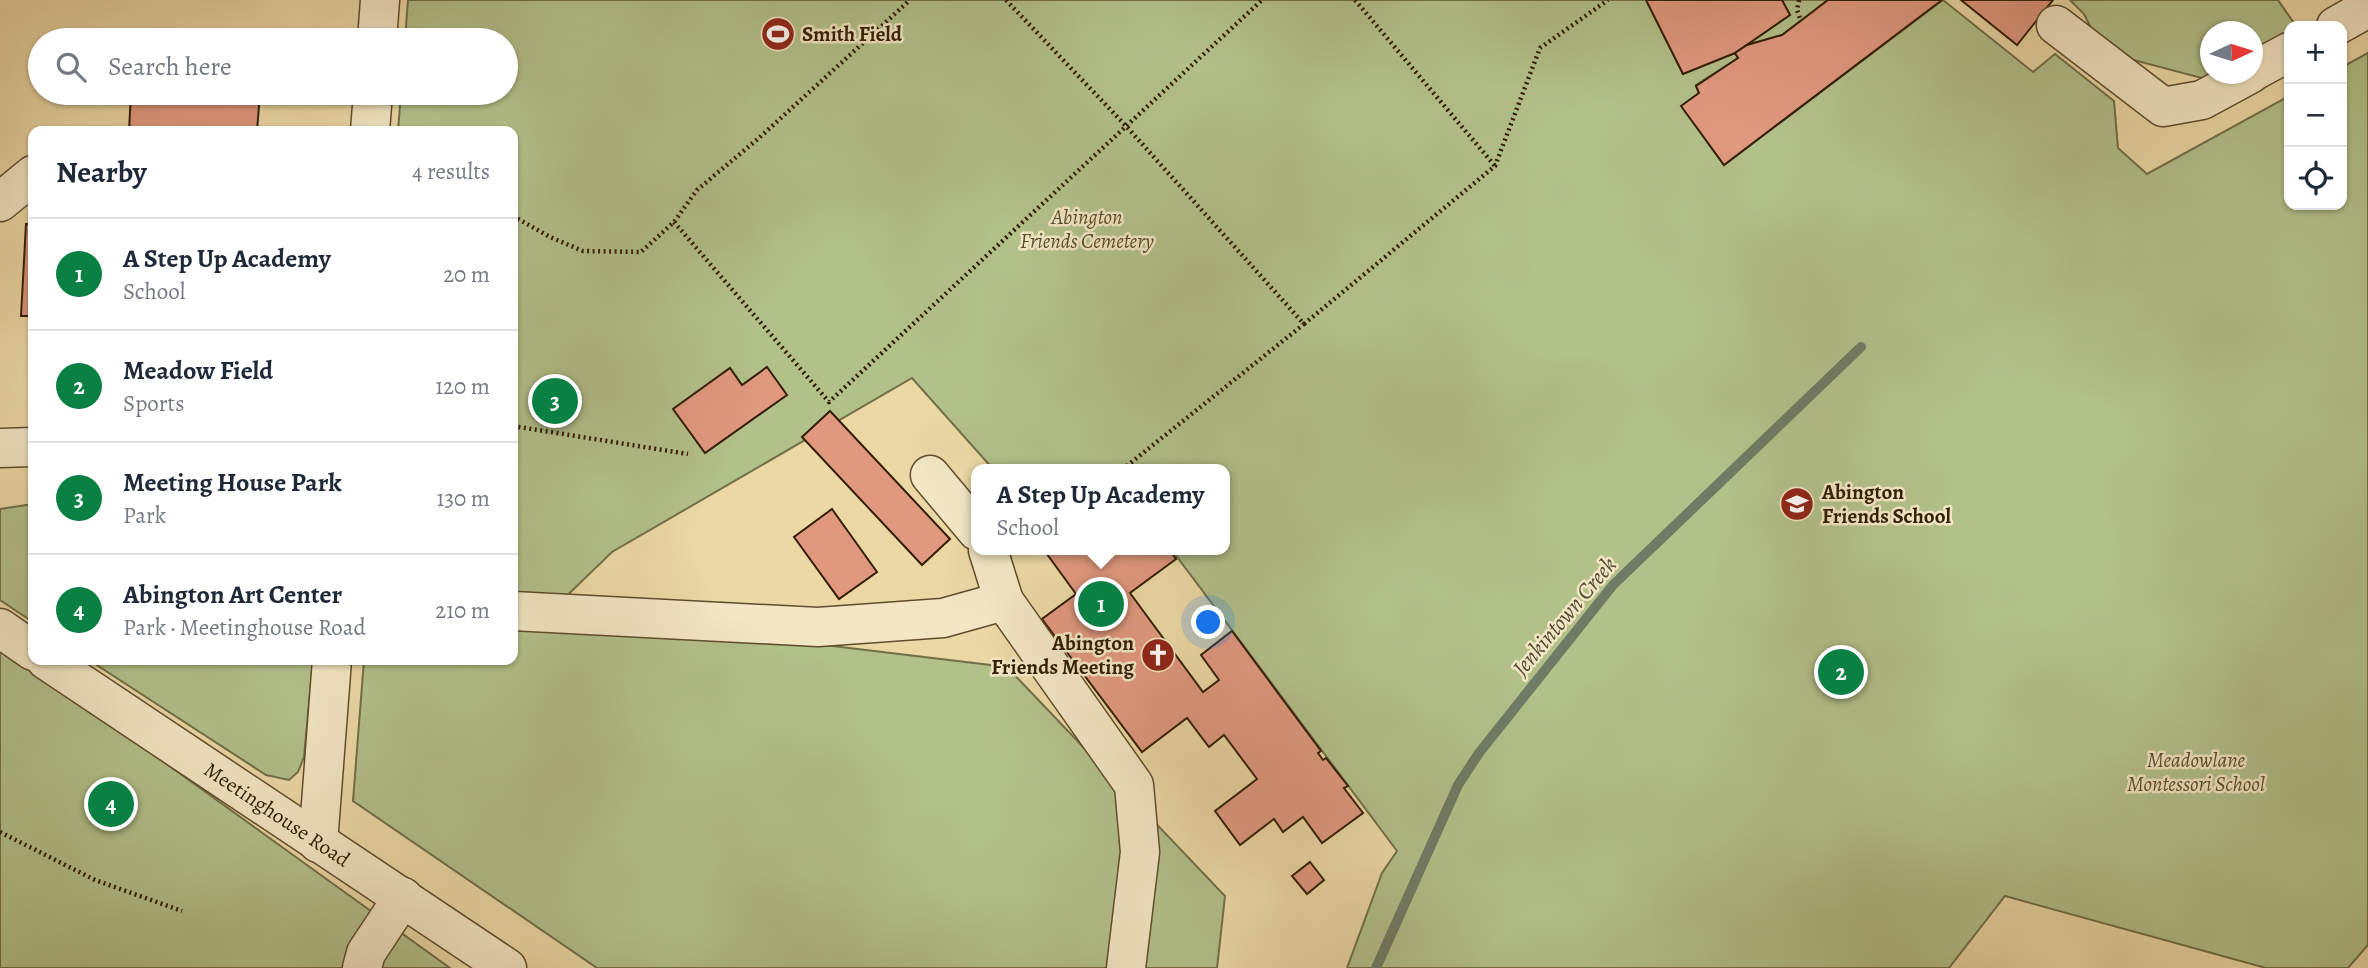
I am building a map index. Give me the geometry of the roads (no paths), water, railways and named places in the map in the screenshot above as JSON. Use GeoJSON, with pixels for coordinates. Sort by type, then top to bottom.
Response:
{"type":"FeatureCollection","features":[{"type":"Feature","properties":{"kind":"street"},"geometry":{"type":"LineString","coordinates":[[378,28],[380,0]]}},
{"type":"Feature","properties":{"kind":"street"},"geometry":{"type":"LineString","coordinates":[[2345,21],[2368,8]]}},
{"type":"Feature","properties":{"kind":"street"},"geometry":{"type":"LineString","coordinates":[[2056,25],[2163,107],[2202,100],[2231,84]]}},
{"type":"Feature","properties":{"kind":"street"},"geometry":{"type":"LineString","coordinates":[[2263,66],[2284,55]]}},
{"type":"Feature","properties":{"kind":"street"},"geometry":{"type":"LineString","coordinates":[[370,126],[372,105]]}},
{"type":"Feature","properties":{"kind":"street"},"geometry":{"type":"LineString","coordinates":[[0,202],[28,179]]}},
{"type":"Feature","properties":{"kind":"street"},"geometry":{"type":"LineString","coordinates":[[0,448],[28,447]]}},
{"type":"Feature","properties":{"kind":"street"},"geometry":{"type":"LineString","coordinates":[[930,475],[971,524]]}},
{"type":"Feature","properties":{"kind":"street"},"geometry":{"type":"LineString","coordinates":[[990,555],[1004,601],[1134,785],[1140,852],[1126,968]]}},
{"type":"Feature","properties":{"kind":"street"},"geometry":{"type":"LineString","coordinates":[[518,611],[818,627],[943,618],[1004,601]]}},
{"type":"Feature","properties":{"kind":"street"},"geometry":{"type":"LineString","coordinates":[[0,628],[28,648]]}},
{"type":"Feature","properties":{"kind":"street","name":"Meetinghouse Road"},"geometry":{"type":"LineString","coordinates":[[53,665],[508,968]]}},
{"type":"Feature","properties":{"kind":"street"},"geometry":{"type":"LineString","coordinates":[[318,843],[332,665]]}},
{"type":"Feature","properties":{"kind":"street"},"geometry":{"type":"LineString","coordinates":[[362,968],[366,953],[403,897]]}},
{"type":"Feature","properties":{"kind":"waterway","name":"Jenkintown Creek"},"geometry":{"type":"LineString","coordinates":[[1376,968],[1458,785],[1479,753],[1613,585],[1861,347]]}},
{"type":"Feature","properties":{"kind":"place","name":"Smith Field"},"geometry":{"type":"Point","coordinates":[778,34]}},
{"type":"Feature","properties":{"kind":"place","name":"Meeting House Park"},"geometry":{"type":"Point","coordinates":[555,401]}},
{"type":"Feature","properties":{"kind":"place","name":"Abington Friends School"},"geometry":{"type":"Point","coordinates":[1797,504]}},
{"type":"Feature","properties":{"kind":"place","name":"A Step Up Academy"},"geometry":{"type":"Point","coordinates":[1101,604]}},
{"type":"Feature","properties":{"kind":"place","name":"Abington Friends Meeting"},"geometry":{"type":"Point","coordinates":[1158,655]}},
{"type":"Feature","properties":{"kind":"place","name":"Meadow Field"},"geometry":{"type":"Point","coordinates":[1841,672]}},
{"type":"Feature","properties":{"kind":"place","name":"Abington Art Center"},"geometry":{"type":"Point","coordinates":[111,804]}},
{"type":"Feature","properties":{"kind":"park label","name":"Abington Friends Cemetery"},"geometry":{"type":"Point","coordinates":[1087,229]}},
{"type":"Feature","properties":{"kind":"park label","name":"Meadowlane Montessori School"},"geometry":{"type":"Point","coordinates":[2196,772]}}]}
